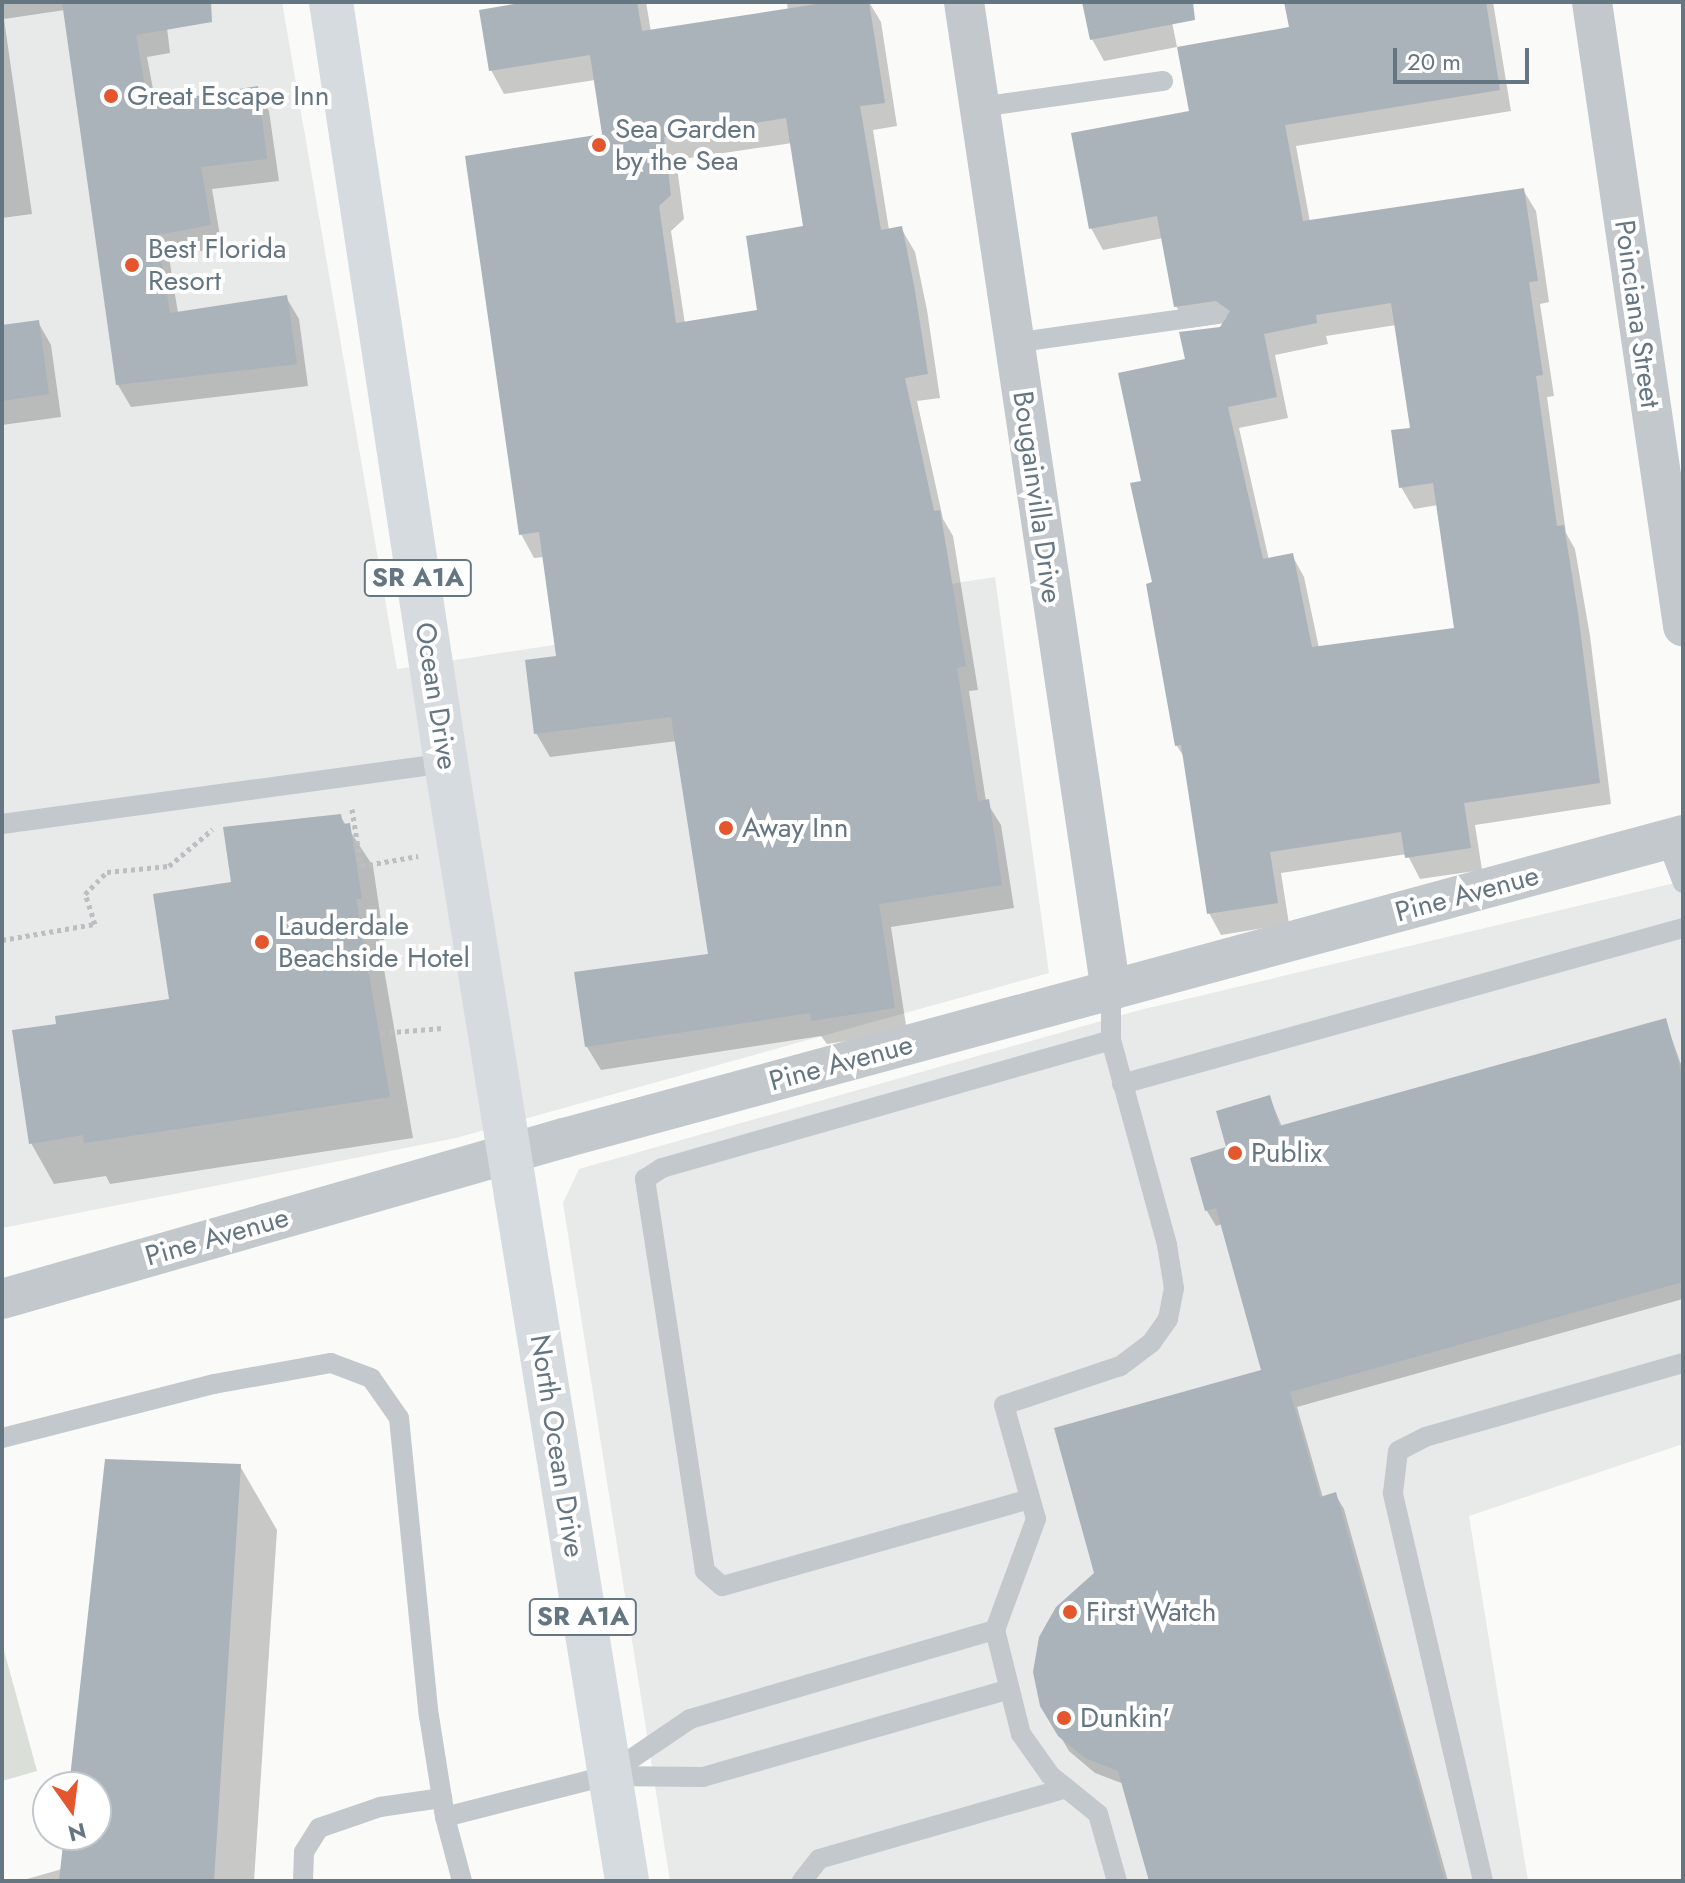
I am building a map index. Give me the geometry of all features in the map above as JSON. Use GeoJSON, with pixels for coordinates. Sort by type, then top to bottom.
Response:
{"type":"FeatureCollection","features":[{"type":"Feature","properties":{"kind":"main road","name":"Ocean Drive"},"geometry":{"type":"LineString","coordinates":[[331,2],[446,763],[510,1153]]}},
{"type":"Feature","properties":{"kind":"main road","name":"North Ocean Drive"},"geometry":{"type":"LineString","coordinates":[[510,1153],[606,1776],[627,1881]]}},
{"type":"Feature","properties":{"kind":"street","name":"Bougainvilla Drive"},"geometry":{"type":"LineString","coordinates":[[964,2],[1111,991]]}},
{"type":"Feature","properties":{"kind":"street","name":"Poinciana Street"},"geometry":{"type":"LineString","coordinates":[[1592,2],[1683,626]]}},
{"type":"Feature","properties":{"kind":"street","name":"Pine Avenue"},"geometry":{"type":"LineString","coordinates":[[2,1299],[510,1153],[1674,837]]}},
{"type":"Feature","properties":{"kind":"lane"},"geometry":{"type":"LineString","coordinates":[[980,107],[1163,81]]}},
{"type":"Feature","properties":{"kind":"lane"},"geometry":{"type":"LineString","coordinates":[[1014,343],[1217,314]]}},
{"type":"Feature","properties":{"kind":"lane"},"geometry":{"type":"LineString","coordinates":[[2,824],[446,763]]}},
{"type":"Feature","properties":{"kind":"lane"},"geometry":{"type":"LineString","coordinates":[[1674,837],[1683,883]]}},
{"type":"Feature","properties":{"kind":"lane"},"geometry":{"type":"LineString","coordinates":[[1122,1084],[1683,928]]}},
{"type":"Feature","properties":{"kind":"lane"},"geometry":{"type":"LineString","coordinates":[[1111,991],[1111,1040],[1167,1245],[1174,1288],[1168,1319],[1151,1343],[1120,1366],[1004,1405],[1036,1519],[995,1630],[1021,1734],[1050,1775],[1098,1814],[1117,1881]]}},
{"type":"Feature","properties":{"kind":"lane"},"geometry":{"type":"LineString","coordinates":[[1030,1499],[722,1586],[705,1571],[645,1179],[662,1168],[1111,1040]]}},
{"type":"Feature","properties":{"kind":"lane"},"geometry":{"type":"LineString","coordinates":[[2,1438],[214,1384],[331,1363],[371,1378],[399,1418],[429,1716],[459,1880]]}},
{"type":"Feature","properties":{"kind":"lane"},"geometry":{"type":"LineString","coordinates":[[1483,1881],[1393,1493],[1398,1451],[1425,1437],[1683,1363]]}},
{"type":"Feature","properties":{"kind":"lane"},"geometry":{"type":"LineString","coordinates":[[606,1776],[690,1719],[995,1630]]}},
{"type":"Feature","properties":{"kind":"lane"},"geometry":{"type":"LineString","coordinates":[[303,1881],[304,1852],[319,1828],[380,1807],[444,1807],[606,1776],[703,1777],[1010,1689]]}},
{"type":"Feature","properties":{"kind":"lane"},"geometry":{"type":"LineString","coordinates":[[802,1881],[819,1859],[1066,1788]]}},
{"type":"Feature","properties":{"kind":"path"},"geometry":{"type":"LineString","coordinates":[[341,810],[355,809],[361,866],[419,855]]}},
{"type":"Feature","properties":{"kind":"path"},"geometry":{"type":"LineString","coordinates":[[2,940],[95,924],[85,894],[107,872],[169,866],[214,827],[229,823]]}},
{"type":"Feature","properties":{"kind":"path"},"geometry":{"type":"LineString","coordinates":[[381,1033],[448,1027]]}},
{"type":"Feature","properties":{"kind":"shaded area"},"geometry":{"type":"Polygon","coordinates":[[[2,2],[282,2],[397,669],[995,577],[1049,973],[456,1138],[2,1228],[2,2]]]}},
{"type":"Feature","properties":{"kind":"shaded area"},"geometry":{"type":"Polygon","coordinates":[[[1683,881],[1683,1444],[1469,1516],[1528,1881],[670,1881],[563,1203],[579,1169],[1140,1010],[1683,881]]]}},
{"type":"Feature","properties":{"kind":"shaded area"},"geometry":{"type":"Polygon","coordinates":[[[2,1643],[37,1771],[2,1781],[2,1643]]]}},
{"type":"Feature","properties":{"kind":"building"},"geometry":{"type":"Polygon","coordinates":[[[62,2],[211,2],[212,22],[136,35],[148,104],[258,86],[267,159],[201,167],[211,225],[157,235],[170,313],[287,295],[297,364],[116,385],[62,2]]]}},
{"type":"Feature","properties":{"kind":"building"},"geometry":{"type":"Polygon","coordinates":[[[526,2],[637,2],[642,31],[830,2],[869,2],[885,103],[860,106],[881,230],[902,226],[914,285],[928,374],[905,378],[934,511],[940,510],[966,666],[957,668],[978,801],[989,799],[1002,885],[879,904],[895,1008],[811,1021],[810,1013],[585,1047],[574,972],[708,954],[671,717],[534,734],[525,660],[556,656],[539,532],[519,535],[465,156],[602,134],[590,55],[489,71],[479,10],[526,2]],[[786,118],[664,137],[671,195],[659,206],[676,323],[757,310],[746,236],[803,226],[786,118]]]}},
{"type":"Feature","properties":{"kind":"building"},"geometry":{"type":"Polygon","coordinates":[[[1082,2],[1193,2],[1195,20],[1090,40],[1082,2]]]}},
{"type":"Feature","properties":{"kind":"building"},"geometry":{"type":"Polygon","coordinates":[[[1284,2],[1486,2],[1500,90],[1285,125],[1303,221],[1524,188],[1538,281],[1529,282],[1543,375],[1536,376],[1557,526],[1564,525],[1578,613],[1600,783],[1464,803],[1471,848],[1405,858],[1401,832],[1270,852],[1278,903],[1207,914],[1181,745],[1175,746],[1146,584],[1152,582],[1130,483],[1141,481],[1118,373],[1185,359],[1179,332],[1220,327],[1230,311],[1216,301],[1174,307],[1157,216],[1089,229],[1071,133],[1189,111],[1177,47],[1289,27],[1284,2]],[[1391,303],[1316,315],[1317,323],[1264,334],[1277,397],[1228,407],[1263,559],[1293,553],[1312,647],[1454,628],[1433,483],[1399,488],[1391,430],[1410,428],[1391,303]]]}},
{"type":"Feature","properties":{"kind":"building"},"geometry":{"type":"Polygon","coordinates":[[[39,320],[49,394],[2,401],[2,325],[39,320]]]}},
{"type":"Feature","properties":{"kind":"building","name":"Lauderdale Beachside Hotel"},"geometry":{"type":"Polygon","coordinates":[[[341,814],[343,824],[350,823],[362,899],[356,899],[390,1097],[84,1143],[83,1135],[29,1144],[12,1030],[56,1024],[55,1016],[169,999],[153,894],[231,882],[223,827],[341,814]]]}},
{"type":"Feature","properties":{"kind":"building"},"geometry":{"type":"Polygon","coordinates":[[[1666,1018],[1683,1080],[1683,1282],[1290,1392],[1320,1497],[1336,1492],[1445,1881],[1149,1881],[1118,1771],[1085,1758],[1058,1736],[1040,1706],[1033,1672],[1039,1637],[1056,1607],[1094,1573],[1054,1428],[1261,1370],[1216,1208],[1205,1211],[1190,1158],[1226,1147],[1216,1111],[1270,1095],[1279,1126],[1666,1018]]]}},
{"type":"Feature","properties":{"kind":"building"},"geometry":{"type":"Polygon","coordinates":[[[105,1459],[241,1464],[214,1881],[59,1881],[62,1851],[112,1851],[112,1771],[71,1771],[105,1459]]]}},
{"type":"Feature","properties":{"kind":"place","name":"Great Escape Inn"},"geometry":{"type":"Point","coordinates":[111,96]}},
{"type":"Feature","properties":{"kind":"place","name":"Sea Garden by the Sea"},"geometry":{"type":"Point","coordinates":[599,145]}},
{"type":"Feature","properties":{"kind":"place","name":"Best Florida Resort"},"geometry":{"type":"Point","coordinates":[132,265]}},
{"type":"Feature","properties":{"kind":"place","name":"Away Inn"},"geometry":{"type":"Point","coordinates":[726,828]}},
{"type":"Feature","properties":{"kind":"place","name":"Lauderdale Beachside Hotel"},"geometry":{"type":"Point","coordinates":[262,942]}},
{"type":"Feature","properties":{"kind":"place","name":"Publix"},"geometry":{"type":"Point","coordinates":[1235,1153]}},
{"type":"Feature","properties":{"kind":"place","name":"First Watch"},"geometry":{"type":"Point","coordinates":[1070,1612]}},
{"type":"Feature","properties":{"kind":"place","name":"Dunkin'"},"geometry":{"type":"Point","coordinates":[1064,1718]}}]}
